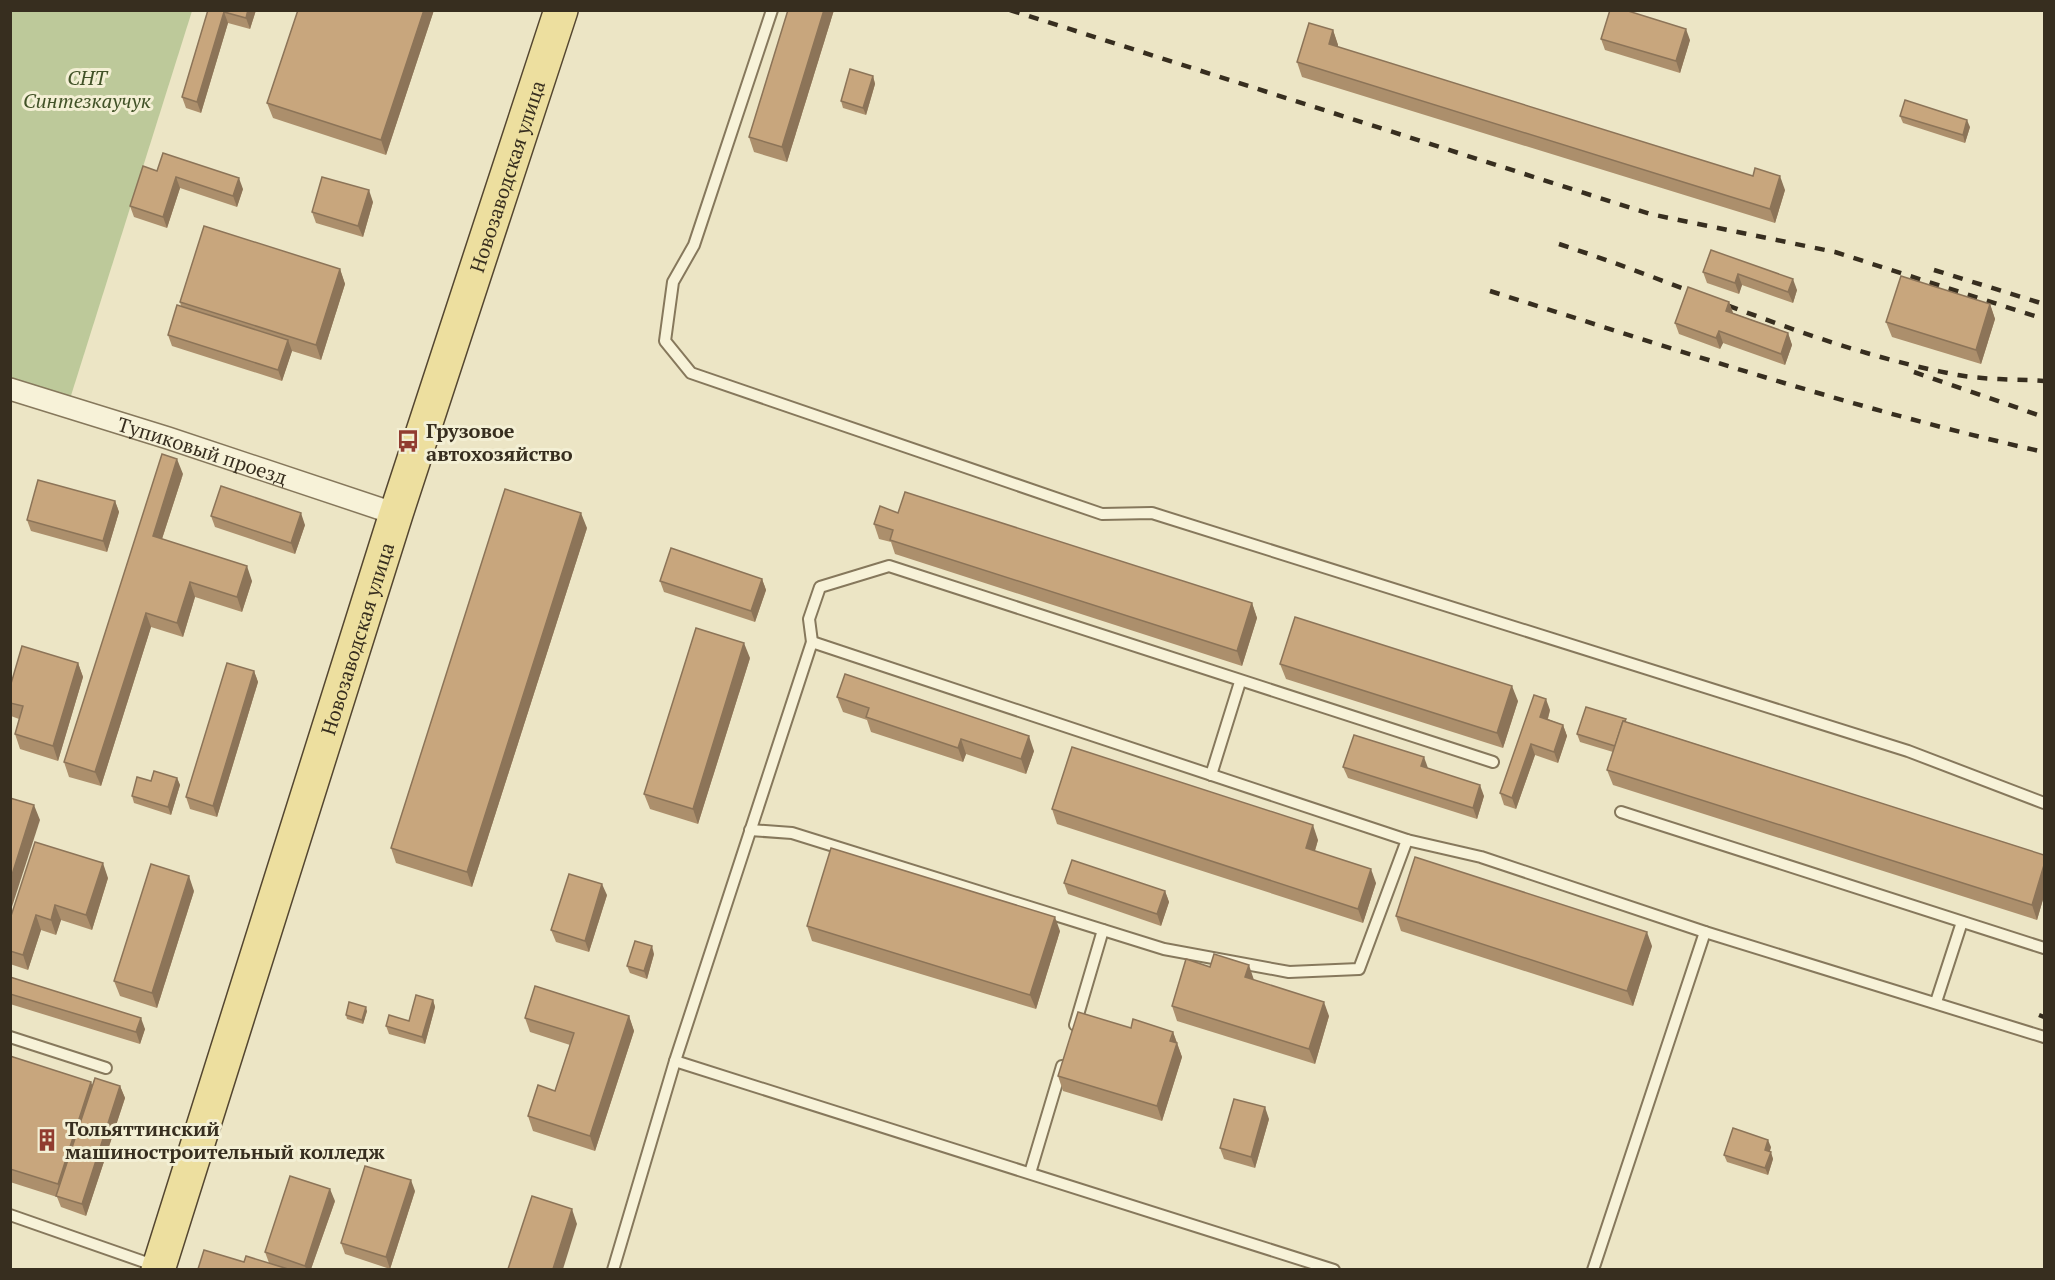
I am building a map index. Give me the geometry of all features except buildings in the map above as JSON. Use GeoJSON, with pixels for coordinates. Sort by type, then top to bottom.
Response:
{"type":"FeatureCollection","features":[{"type":"Feature","properties":{"kind":"main road","name":"Новозаводская улица"},"geometry":{"type":"LineString","coordinates":[[159,1268],[396,514],[561,10]]}},
{"type":"Feature","properties":{"kind":"street","name":"Тупиковый проезд"},"geometry":{"type":"LineString","coordinates":[[10,389],[168,438],[396,514]]}},
{"type":"Feature","properties":{"kind":"lane"},"geometry":{"type":"LineString","coordinates":[[772,10],[694,245],[673,282],[665,341],[691,373],[1102,514],[1152,513],[1908,751],[2044,803]]}},
{"type":"Feature","properties":{"kind":"lane"},"geometry":{"type":"LineString","coordinates":[[613,1269],[675,1061],[812,642],[808,620],[820,587],[889,566],[1240,682],[1493,762]]}},
{"type":"Feature","properties":{"kind":"lane"},"geometry":{"type":"LineString","coordinates":[[812,642],[1407,840],[1481,857],[1705,932],[2044,1037]]}},
{"type":"Feature","properties":{"kind":"lane"},"geometry":{"type":"LineString","coordinates":[[1211,775],[1240,682]]}},
{"type":"Feature","properties":{"kind":"lane"},"geometry":{"type":"LineString","coordinates":[[1621,812],[2044,948]]}},
{"type":"Feature","properties":{"kind":"lane"},"geometry":{"type":"LineString","coordinates":[[750,830],[792,833],[1164,949],[1289,972],[1359,969],[1407,840]]}},
{"type":"Feature","properties":{"kind":"lane"},"geometry":{"type":"LineString","coordinates":[[1936,1002],[1962,922]]}},
{"type":"Feature","properties":{"kind":"lane"},"geometry":{"type":"LineString","coordinates":[[1030,1173],[1103,930]]}},
{"type":"Feature","properties":{"kind":"lane"},"geometry":{"type":"LineString","coordinates":[[1593,1269],[1705,932]]}},
{"type":"Feature","properties":{"kind":"lane"},"geometry":{"type":"LineString","coordinates":[[10,1037],[106,1068]]}},
{"type":"Feature","properties":{"kind":"lane"},"geometry":{"type":"LineString","coordinates":[[675,1061],[1334,1269]]}},
{"type":"Feature","properties":{"kind":"lane"},"geometry":{"type":"LineString","coordinates":[[10,1215],[159,1268]]}},
{"type":"Feature","properties":{"kind":"green space","name":"СНТ Синтезкаучук"},"geometry":{"type":"Polygon","coordinates":[[[10,11],[192,11],[69,402],[11,384],[10,11]]]}},
{"type":"Feature","properties":{"kind":"railway"},"geometry":{"type":"LineString","coordinates":[[1010,10],[1650,214],[1835,252],[2044,319]]}},
{"type":"Feature","properties":{"kind":"railway"},"geometry":{"type":"LineString","coordinates":[[1559,244],[1857,350],[1958,375],[2044,381]]}},
{"type":"Feature","properties":{"kind":"railway"},"geometry":{"type":"LineString","coordinates":[[1934,270],[2044,304]]}},
{"type":"Feature","properties":{"kind":"railway"},"geometry":{"type":"LineString","coordinates":[[1490,291],[1835,398],[2044,452]]}},
{"type":"Feature","properties":{"kind":"railway"},"geometry":{"type":"LineString","coordinates":[[1914,372],[2044,417]]}},
{"type":"Feature","properties":{"kind":"railway"},"geometry":{"type":"LineString","coordinates":[[2039,1015],[2044,1017]]}},
{"type":"Feature","properties":{"kind":"place","name":"Грузовое автохозяйство"},"geometry":{"type":"Point","coordinates":[408,441]}},
{"type":"Feature","properties":{"kind":"place","name":"Тольяттинский машиностроительный колледж"},"geometry":{"type":"Point","coordinates":[47,1140]}}]}
